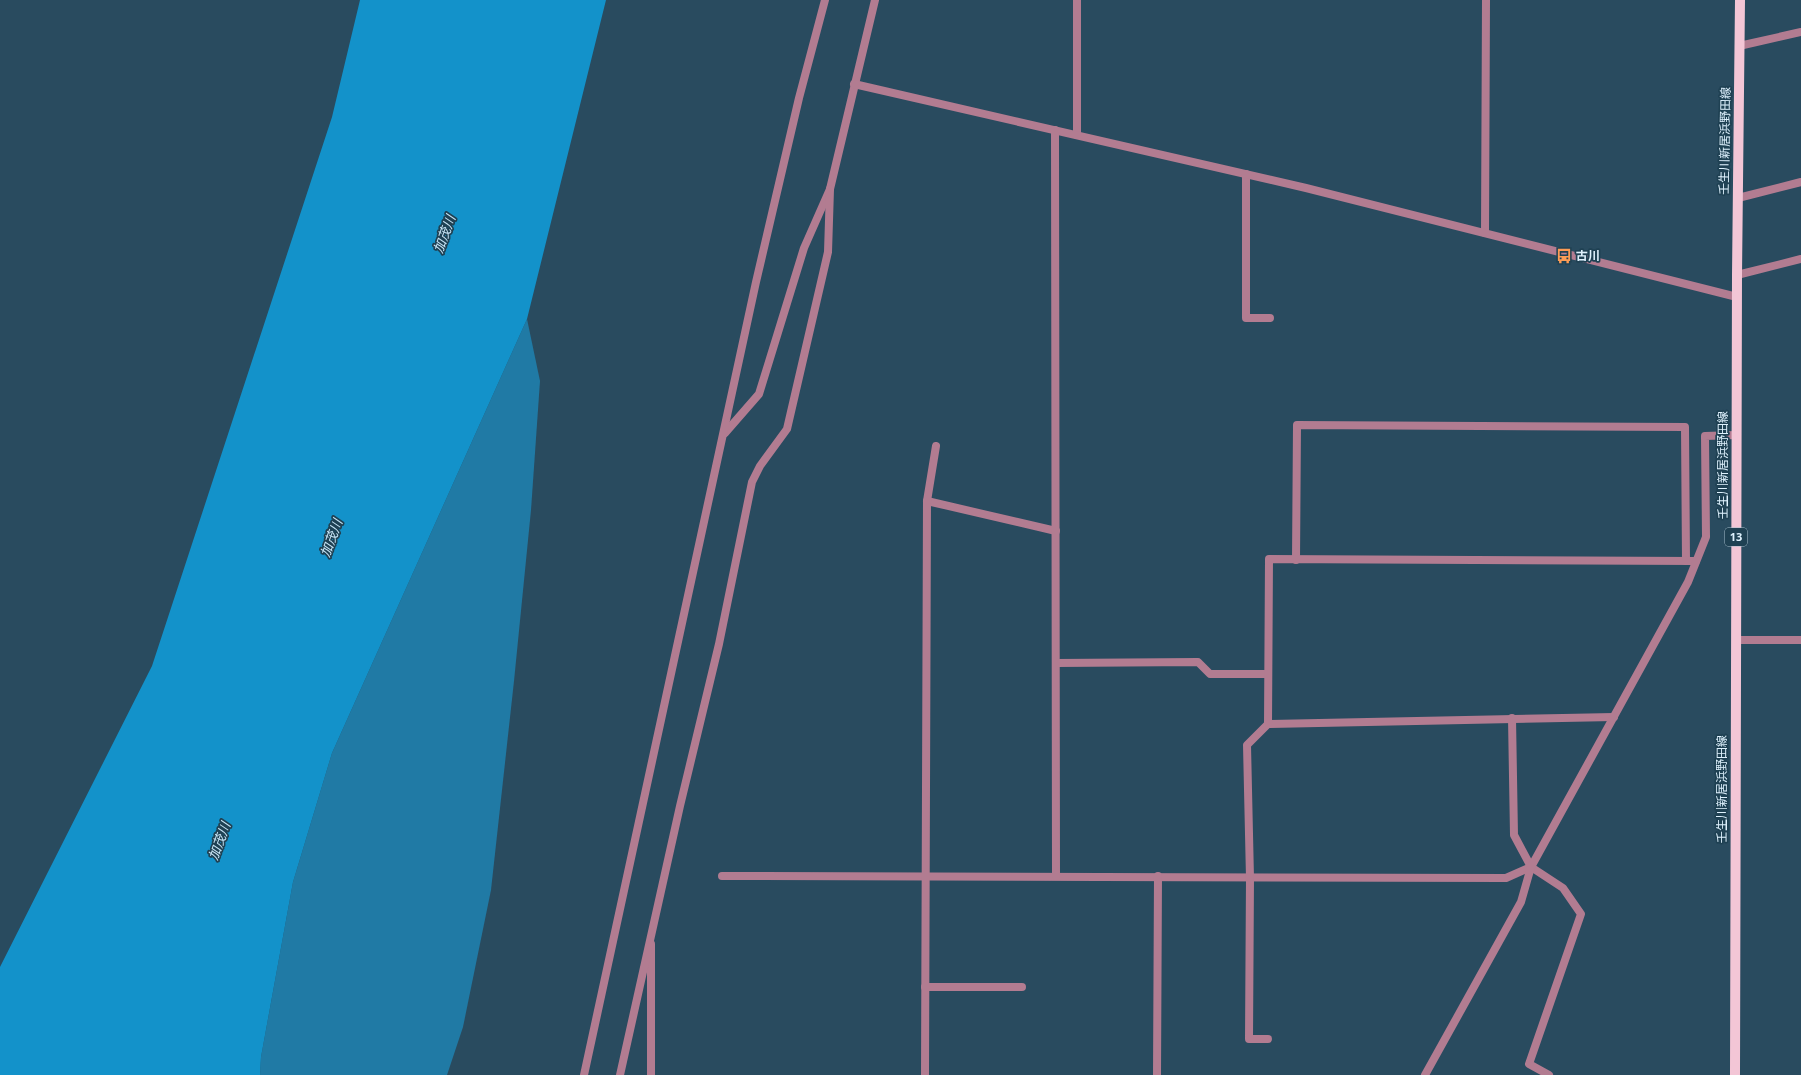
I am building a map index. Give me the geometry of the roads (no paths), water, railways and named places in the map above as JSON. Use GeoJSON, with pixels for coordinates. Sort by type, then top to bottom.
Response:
{"type":"FeatureCollection","features":[{"type":"Feature","properties":{"kind":"main road","name":"壬生川新居浜野田線"},"geometry":{"type":"LineString","coordinates":[[1735,1075],[1736,435],[1740,0]]}},
{"type":"Feature","properties":{"kind":"street"},"geometry":{"type":"LineString","coordinates":[[584,1075],[799,98],[825,0]]}},
{"type":"Feature","properties":{"kind":"street"},"geometry":{"type":"LineString","coordinates":[[724,434],[759,394],[804,248],[830,188],[875,0]]}},
{"type":"Feature","properties":{"kind":"street"},"geometry":{"type":"LineString","coordinates":[[1077,135],[1078,0]]}},
{"type":"Feature","properties":{"kind":"street"},"geometry":{"type":"LineString","coordinates":[[1485,233],[1486,0]]}},
{"type":"Feature","properties":{"kind":"street"},"geometry":{"type":"LineString","coordinates":[[1739,46],[1801,32]]}},
{"type":"Feature","properties":{"kind":"street"},"geometry":{"type":"LineString","coordinates":[[854,84],[1246,174],[1737,297]]}},
{"type":"Feature","properties":{"kind":"street"},"geometry":{"type":"LineString","coordinates":[[1055,130],[1056,876]]}},
{"type":"Feature","properties":{"kind":"street"},"geometry":{"type":"LineString","coordinates":[[1246,174],[1246,318],[1270,318]]}},
{"type":"Feature","properties":{"kind":"street"},"geometry":{"type":"LineString","coordinates":[[1738,198],[1801,182]]}},
{"type":"Feature","properties":{"kind":"street"},"geometry":{"type":"LineString","coordinates":[[620,1075],[651,933],[719,644],[752,482],[760,466],[786,429],[828,252],[830,188]]}},
{"type":"Feature","properties":{"kind":"street"},"geometry":{"type":"LineString","coordinates":[[1737,275],[1801,259]]}},
{"type":"Feature","properties":{"kind":"street"},"geometry":{"type":"LineString","coordinates":[[1296,560],[1297,426],[1313,426],[1685,427],[1686,561]]}},
{"type":"Feature","properties":{"kind":"street"},"geometry":{"type":"LineString","coordinates":[[1425,1075],[1521,902],[1530,867],[1688,582],[1706,537],[1705,436],[1736,435]]}},
{"type":"Feature","properties":{"kind":"street"},"geometry":{"type":"LineString","coordinates":[[925,1075],[927,501],[936,446]]}},
{"type":"Feature","properties":{"kind":"street"},"geometry":{"type":"LineString","coordinates":[[927,501],[1056,531]]}},
{"type":"Feature","properties":{"kind":"street"},"geometry":{"type":"LineString","coordinates":[[1268,724],[1269,559],[1696,561]]}},
{"type":"Feature","properties":{"kind":"street"},"geometry":{"type":"LineString","coordinates":[[1736,640],[1801,640]]}},
{"type":"Feature","properties":{"kind":"street"},"geometry":{"type":"LineString","coordinates":[[1056,663],[1198,662],[1210,674],[1268,674]]}},
{"type":"Feature","properties":{"kind":"street"},"geometry":{"type":"LineString","coordinates":[[1268,1039],[1249,1039],[1250,878],[1247,745],[1268,724],[1614,717]]}},
{"type":"Feature","properties":{"kind":"street"},"geometry":{"type":"LineString","coordinates":[[1512,718],[1514,835],[1530,867],[1563,888],[1581,914],[1529,1064],[1549,1075]]}},
{"type":"Feature","properties":{"kind":"street"},"geometry":{"type":"LineString","coordinates":[[722,876],[1506,878],[1530,867]]}},
{"type":"Feature","properties":{"kind":"street"},"geometry":{"type":"LineString","coordinates":[[1157,1075],[1158,876]]}},
{"type":"Feature","properties":{"kind":"street"},"geometry":{"type":"LineString","coordinates":[[651,933],[651,1075]]}},
{"type":"Feature","properties":{"kind":"street"},"geometry":{"type":"LineString","coordinates":[[925,987],[1022,987]]}},
{"type":"Feature","properties":{"kind":"water","name":"加茂川"},"geometry":{"type":"Polygon","coordinates":[[[360,0],[606,0],[527,319],[332,753],[293,882],[261,1057],[260,1075],[0,1075],[0,967],[152,666],[332,117],[360,0]]]}},
{"type":"Feature","properties":{"kind":"place","name":"古川"},"geometry":{"type":"Point","coordinates":[1564,256]}}]}
